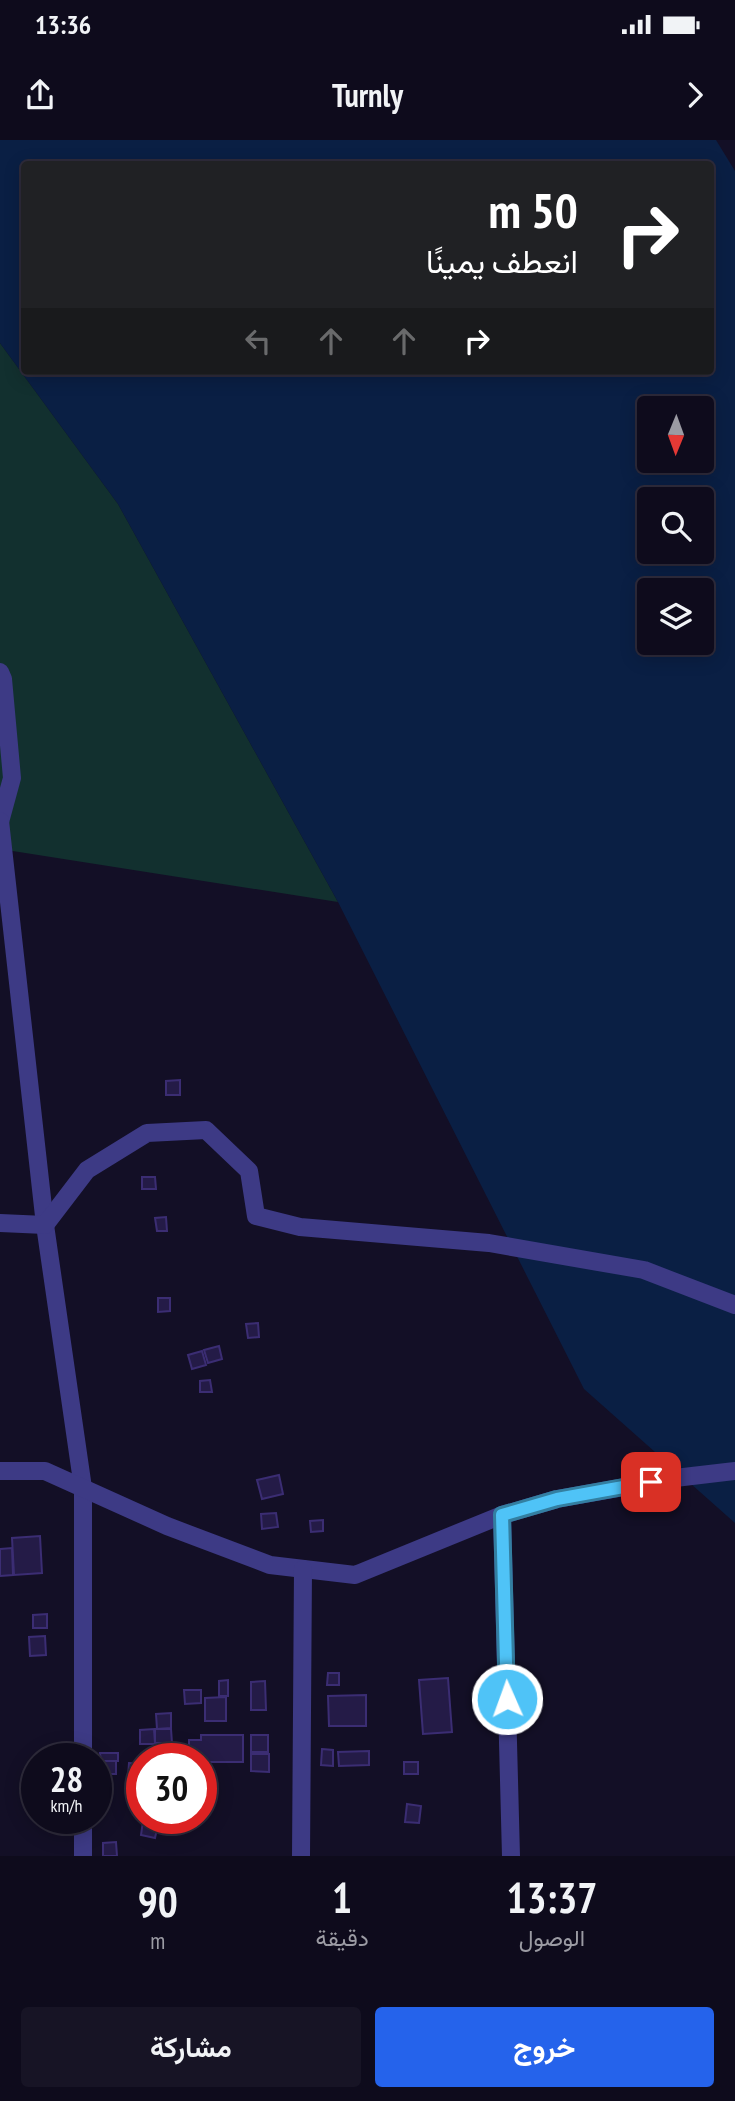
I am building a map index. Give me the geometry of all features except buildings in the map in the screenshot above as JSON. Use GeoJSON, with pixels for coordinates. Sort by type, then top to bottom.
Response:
{"type":"FeatureCollection","features":[{"type":"Feature","properties":{"kind":"street"},"geometry":{"type":"LineString","coordinates":[[0,672],[3,679],[12,778],[0,822],[45,1225],[83,1488],[83,1743]]}},
{"type":"Feature","properties":{"kind":"street"},"geometry":{"type":"LineString","coordinates":[[45,1225],[87,1170],[147,1133],[206,1130],[249,1171],[256,1216],[300,1227],[489,1243],[645,1270],[735,1305]]}},
{"type":"Feature","properties":{"kind":"street"},"geometry":{"type":"LineString","coordinates":[[0,1223],[45,1225]]}},
{"type":"Feature","properties":{"kind":"street"},"geometry":{"type":"LineString","coordinates":[[0,1471],[46,1471],[167,1526],[270,1565],[355,1575],[502,1515],[557,1499],[675,1478],[735,1471]]}},
{"type":"Feature","properties":{"kind":"street"},"geometry":{"type":"LineString","coordinates":[[502,1515],[511,1856]]}},
{"type":"Feature","properties":{"kind":"street"},"geometry":{"type":"LineString","coordinates":[[301,1856],[303,1569]]}},
{"type":"Feature","properties":{"kind":"street"},"geometry":{"type":"LineString","coordinates":[[83,1834],[83,1856]]}},
{"type":"Feature","properties":{"kind":"green space"},"geometry":{"type":"Polygon","coordinates":[[[0,343],[118,504],[338,902],[0,849],[0,343]]]}},
{"type":"Feature","properties":{"kind":"water"},"geometry":{"type":"Polygon","coordinates":[[[0,140],[716,140],[735,171],[735,1523],[584,1389],[338,902],[118,504],[23,375],[714,375],[714,161],[21,161],[21,372],[0,343],[0,140]]]}},
{"type":"Feature","properties":{"kind":"route"},"geometry":{"type":"LineString","coordinates":[[507,1699],[502,1515],[557,1499],[651,1482]]}}]}
